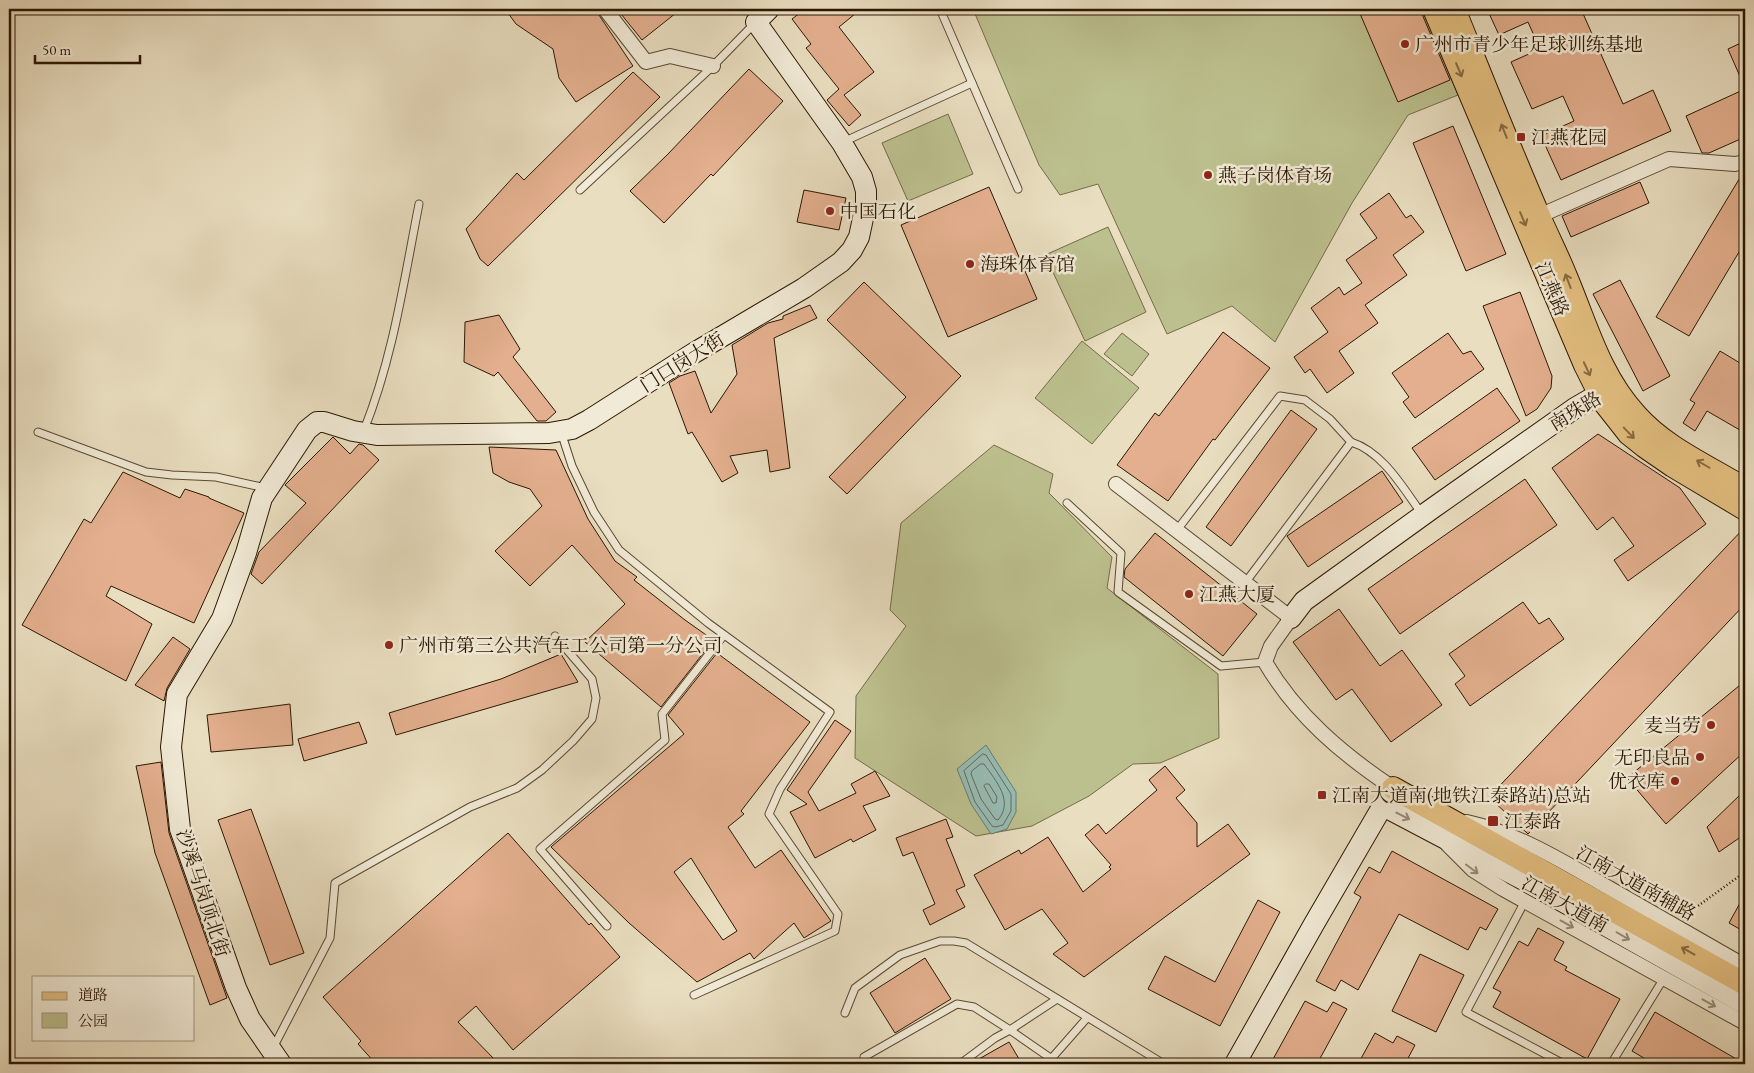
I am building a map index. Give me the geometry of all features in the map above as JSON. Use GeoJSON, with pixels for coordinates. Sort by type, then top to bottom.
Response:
{"type":"FeatureCollection","features":[{"type":"Feature","properties":{"kind":"main road","name":"江燕路"},"geometry":{"type":"LineString","coordinates":[[1434,9],[1546,274],[1606,395],[1629,434],[1680,470],[1745,509]]}},
{"type":"Feature","properties":{"kind":"main road","name":"江燕路"},"geometry":{"type":"LineString","coordinates":[[1454,9],[1607,375],[1606,395]]}},
{"type":"Feature","properties":{"kind":"main road","name":"江燕路"},"geometry":{"type":"LineString","coordinates":[[1606,395],[1636,415],[1650,430],[1672,446],[1745,489]]}},
{"type":"Feature","properties":{"kind":"main road","name":"江南大道南"},"geometry":{"type":"LineString","coordinates":[[1388,797],[1539,879],[1745,984]]}},
{"type":"Feature","properties":{"kind":"street"},"geometry":{"type":"LineString","coordinates":[[606,9],[646,62],[670,56],[713,66]]}},
{"type":"Feature","properties":{"kind":"street","name":"门口岗大街"},"geometry":{"type":"LineString","coordinates":[[269,488],[307,430],[317,422],[324,422],[363,433],[405,436],[520,434],[561,432],[572,429],[694,353],[804,288],[841,262],[852,250],[859,237],[866,204],[866,192],[862,177],[762,16]]}},
{"type":"Feature","properties":{"kind":"street"},"geometry":{"type":"LineString","coordinates":[[1539,216],[1669,159],[1735,164],[1745,162]]}},
{"type":"Feature","properties":{"kind":"street","name":"南珠路"},"geometry":{"type":"LineString","coordinates":[[1291,618],[1304,601],[1423,514],[1576,408],[1606,395]]}},
{"type":"Feature","properties":{"kind":"street","name":"南珠路"},"geometry":{"type":"LineString","coordinates":[[1291,618],[1312,608],[1606,395]]}},
{"type":"Feature","properties":{"kind":"street"},"geometry":{"type":"LineString","coordinates":[[1116,484],[1291,618],[1270,646],[1265,662],[1285,694],[1388,797],[1236,1064]]}},
{"type":"Feature","properties":{"kind":"street","name":"沙溪马岗顶北街"},"geometry":{"type":"LineString","coordinates":[[269,488],[262,498],[246,553],[222,619],[177,694],[171,747],[180,829],[236,988],[250,1019],[277,1057]]}},
{"type":"Feature","properties":{"kind":"street","name":"江南大道南辅路"},"geometry":{"type":"LineString","coordinates":[[1444,827],[1473,870],[1539,879],[1672,924],[1745,966]]}},
{"type":"Feature","properties":{"kind":"street","name":"江南大道南辅路"},"geometry":{"type":"LineString","coordinates":[[1539,879],[1664,978],[1745,1023]]}},
{"type":"Feature","properties":{"kind":"street","name":"江南大道南"},"geometry":{"type":"LineString","coordinates":[[1539,879],[1745,1004]]}},
{"type":"Feature","properties":{"kind":"lane"},"geometry":{"type":"LineString","coordinates":[[940,9],[1018,189]]}},
{"type":"Feature","properties":{"kind":"lane"},"geometry":{"type":"LineString","coordinates":[[580,190],[713,66],[762,16]]}},
{"type":"Feature","properties":{"kind":"lane"},"geometry":{"type":"LineString","coordinates":[[842,142],[972,83]]}},
{"type":"Feature","properties":{"kind":"lane"},"geometry":{"type":"LineString","coordinates":[[363,433],[374,405],[390,346],[419,204]]}},
{"type":"Feature","properties":{"kind":"lane"},"geometry":{"type":"LineString","coordinates":[[1176,530],[1280,396],[1305,400],[1330,419],[1351,442],[1364,446],[1386,466],[1423,514]]}},
{"type":"Feature","properties":{"kind":"lane"},"geometry":{"type":"LineString","coordinates":[[38,432],[146,472],[216,477],[269,488]]}},
{"type":"Feature","properties":{"kind":"lane"},"geometry":{"type":"LineString","coordinates":[[561,432],[572,466],[591,505],[619,550],[724,635],[830,712],[780,789],[769,814],[838,914],[835,931],[694,995]]}},
{"type":"Feature","properties":{"kind":"lane"},"geometry":{"type":"LineString","coordinates":[[1245,582],[1351,442]]}},
{"type":"Feature","properties":{"kind":"lane"},"geometry":{"type":"LineString","coordinates":[[1067,503],[1121,553],[1118,592],[1222,666],[1265,662]]}},
{"type":"Feature","properties":{"kind":"lane"},"geometry":{"type":"LineString","coordinates":[[607,926],[540,849],[665,740],[662,714],[724,635]]}},
{"type":"Feature","properties":{"kind":"lane"},"geometry":{"type":"LineString","coordinates":[[277,1057],[330,938],[335,883],[470,807],[518,788],[542,770],[573,741],[592,719],[596,698],[592,679],[554,636]]}},
{"type":"Feature","properties":{"kind":"lane"},"geometry":{"type":"LineString","coordinates":[[1539,879],[1466,1012],[1564,1064]]}},
{"type":"Feature","properties":{"kind":"lane"},"geometry":{"type":"LineString","coordinates":[[845,1013],[854,988],[900,955],[940,941],[954,941],[966,943],[1164,1064]]}},
{"type":"Feature","properties":{"kind":"lane"},"geometry":{"type":"LineString","coordinates":[[1610,1064],[1664,978]]}},
{"type":"Feature","properties":{"kind":"lane"},"geometry":{"type":"LineString","coordinates":[[960,1064],[995,1038],[1057,999]]}},
{"type":"Feature","properties":{"kind":"lane"},"geometry":{"type":"LineString","coordinates":[[864,1057],[957,1004],[974,1007],[1059,1064]]}},
{"type":"Feature","properties":{"kind":"lane"},"geometry":{"type":"LineString","coordinates":[[1051,1058],[1087,1018]]}},
{"type":"Feature","properties":{"kind":"path"},"geometry":{"type":"LineString","coordinates":[[1672,924],[1745,872]]}},
{"type":"Feature","properties":{"kind":"green space","name":"燕子岗体育场"},"geometry":{"type":"Polygon","coordinates":[[[973,9],[1422,9],[1458,95],[1408,115],[1352,203],[1275,342],[1232,306],[1167,334],[1098,184],[1060,195],[1039,165],[973,9]]]}},
{"type":"Feature","properties":{"kind":"green space"},"geometry":{"type":"Polygon","coordinates":[[[948,114],[973,174],[908,201],[882,143],[948,114]]]}},
{"type":"Feature","properties":{"kind":"green space"},"geometry":{"type":"Polygon","coordinates":[[[1108,227],[1146,312],[1085,341],[1045,255],[1108,227]]]}},
{"type":"Feature","properties":{"kind":"green space"},"geometry":{"type":"Polygon","coordinates":[[[1122,333],[1149,354],[1132,376],[1104,354],[1122,333]]]}},
{"type":"Feature","properties":{"kind":"green space"},"geometry":{"type":"Polygon","coordinates":[[[1082,341],[1139,388],[1092,444],[1035,398],[1082,341]]]}},
{"type":"Feature","properties":{"kind":"green space"},"geometry":{"type":"Polygon","coordinates":[[[994,445],[1053,474],[1049,493],[1112,557],[1107,588],[1218,674],[1219,738],[1160,763],[1133,764],[1089,796],[1032,826],[976,836],[855,758],[856,696],[906,626],[890,610],[901,523],[994,445]]]}},
{"type":"Feature","properties":{"kind":"water"},"geometry":{"type":"Polygon","coordinates":[[[986,745],[1016,792],[1016,812],[1007,829],[991,834],[971,804],[957,769],[986,745]]]}},
{"type":"Feature","properties":{"kind":"building"},"geometry":{"type":"Polygon","coordinates":[[[505,9],[595,9],[633,66],[576,102],[559,78],[553,49],[516,24],[505,9]]]}},
{"type":"Feature","properties":{"kind":"building"},"geometry":{"type":"Polygon","coordinates":[[[617,9],[681,9],[642,40],[617,9]]]}},
{"type":"Feature","properties":{"kind":"building"},"geometry":{"type":"Polygon","coordinates":[[[805,9],[861,9],[839,27],[874,72],[844,95],[861,115],[849,126],[827,100],[839,89],[806,48],[811,44],[792,19],[805,9]]]}},
{"type":"Feature","properties":{"kind":"building","name":"广州市青少年足球训练基地"},"geometry":{"type":"Polygon","coordinates":[[[1358,9],[1421,9],[1450,80],[1398,102],[1358,9]]]}},
{"type":"Feature","properties":{"kind":"building"},"geometry":{"type":"Polygon","coordinates":[[[1487,9],[1581,9],[1623,104],[1653,90],[1671,131],[1561,180],[1541,136],[1574,121],[1563,96],[1532,109],[1511,62],[1540,49],[1528,22],[1499,35],[1487,9]]]}},
{"type":"Feature","properties":{"kind":"building"},"geometry":{"type":"Polygon","coordinates":[[[1745,41],[1745,88],[1728,49],[1745,41]]]}},
{"type":"Feature","properties":{"kind":"building"},"geometry":{"type":"Polygon","coordinates":[[[749,69],[783,101],[713,176],[711,174],[664,223],[630,191],[749,69]]]}},
{"type":"Feature","properties":{"kind":"building"},"geometry":{"type":"Polygon","coordinates":[[[633,72],[660,97],[488,266],[480,259],[466,229],[517,173],[524,180],[633,72]]]}},
{"type":"Feature","properties":{"kind":"building"},"geometry":{"type":"Polygon","coordinates":[[[1745,89],[1745,137],[1709,153],[1702,153],[1686,116],[1745,89]]]}},
{"type":"Feature","properties":{"kind":"building"},"geometry":{"type":"Polygon","coordinates":[[[1453,126],[1506,254],[1466,271],[1413,143],[1453,126]]]}},
{"type":"Feature","properties":{"kind":"building"},"geometry":{"type":"Polygon","coordinates":[[[1744,171],[1745,242],[1689,336],[1656,317],[1744,171]]]}},
{"type":"Feature","properties":{"kind":"building"},"geometry":{"type":"Polygon","coordinates":[[[1640,182],[1649,203],[1571,237],[1562,216],[1640,182]]]}},
{"type":"Feature","properties":{"kind":"building","name":"海珠体育馆"},"geometry":{"type":"Polygon","coordinates":[[[989,187],[1037,299],[948,337],[901,225],[989,187]]]}},
{"type":"Feature","properties":{"kind":"building"},"geometry":{"type":"Polygon","coordinates":[[[804,190],[846,198],[839,230],[797,222],[804,190]]]}},
{"type":"Feature","properties":{"kind":"building"},"geometry":{"type":"Polygon","coordinates":[[[1389,193],[1406,218],[1411,215],[1424,232],[1393,255],[1407,275],[1365,305],[1378,323],[1339,351],[1354,373],[1327,393],[1310,369],[1305,373],[1294,357],[1328,332],[1311,308],[1339,287],[1344,295],[1362,283],[1346,260],[1377,238],[1360,214],[1389,193]]]}},
{"type":"Feature","properties":{"kind":"building"},"geometry":{"type":"Polygon","coordinates":[[[1620,280],[1670,376],[1643,391],[1593,294],[1620,280]]]}},
{"type":"Feature","properties":{"kind":"building"},"geometry":{"type":"Polygon","coordinates":[[[864,282],[961,376],[847,494],[829,477],[906,397],[827,320],[864,282]]]}},
{"type":"Feature","properties":{"kind":"building"},"geometry":{"type":"Polygon","coordinates":[[[1520,292],[1552,376],[1551,388],[1537,409],[1526,416],[1483,306],[1520,292]]]}},
{"type":"Feature","properties":{"kind":"building"},"geometry":{"type":"Polygon","coordinates":[[[810,305],[817,318],[774,338],[790,468],[770,472],[767,450],[730,456],[738,473],[722,482],[692,432],[688,434],[669,383],[680,376],[695,371],[711,413],[737,374],[732,345],[768,323],[783,319],[783,316],[810,305]]]}},
{"type":"Feature","properties":{"kind":"building"},"geometry":{"type":"Polygon","coordinates":[[[499,315],[520,349],[513,357],[556,412],[546,421],[537,421],[498,372],[494,376],[464,362],[465,322],[499,315]]]}},
{"type":"Feature","properties":{"kind":"building"},"geometry":{"type":"Polygon","coordinates":[[[1223,332],[1270,368],[1215,440],[1213,439],[1168,501],[1117,465],[1155,413],[1159,416],[1223,332]]]}},
{"type":"Feature","properties":{"kind":"building"},"geometry":{"type":"Polygon","coordinates":[[[1448,333],[1463,354],[1471,351],[1484,369],[1415,418],[1403,402],[1409,397],[1392,373],[1448,333]]]}},
{"type":"Feature","properties":{"kind":"building"},"geometry":{"type":"Polygon","coordinates":[[[1720,351],[1745,366],[1745,433],[1707,411],[1695,431],[1683,423],[1695,403],[1690,400],[1720,351]]]}},
{"type":"Feature","properties":{"kind":"building"},"geometry":{"type":"Polygon","coordinates":[[[1497,388],[1520,421],[1435,480],[1412,448],[1497,388]]]}},
{"type":"Feature","properties":{"kind":"building"},"geometry":{"type":"Polygon","coordinates":[[[1291,410],[1317,429],[1231,546],[1206,527],[1291,410]]]}},
{"type":"Feature","properties":{"kind":"building"},"geometry":{"type":"Polygon","coordinates":[[[1598,434],[1680,488],[1706,524],[1628,581],[1614,560],[1634,546],[1613,517],[1597,530],[1552,468],[1598,434]]]}},
{"type":"Feature","properties":{"kind":"building"},"geometry":{"type":"Polygon","coordinates":[[[333,437],[350,454],[359,444],[363,445],[379,460],[262,584],[251,574],[259,552],[306,503],[285,485],[333,437]]]}},
{"type":"Feature","properties":{"kind":"building"},"geometry":{"type":"Polygon","coordinates":[[[489,447],[556,450],[588,519],[615,561],[637,577],[634,580],[709,637],[704,643],[708,647],[661,707],[585,642],[625,604],[572,545],[530,586],[495,551],[542,506],[530,489],[509,482],[493,473],[489,447]]]}},
{"type":"Feature","properties":{"kind":"building"},"geometry":{"type":"Polygon","coordinates":[[[1382,471],[1403,502],[1308,567],[1287,536],[1382,471]]]}},
{"type":"Feature","properties":{"kind":"building"},"geometry":{"type":"Polygon","coordinates":[[[123,472],[180,498],[185,489],[209,497],[244,513],[194,623],[111,586],[106,596],[152,624],[126,681],[22,625],[84,519],[91,523],[123,472]]]}},
{"type":"Feature","properties":{"kind":"building"},"geometry":{"type":"Polygon","coordinates":[[[1525,479],[1557,525],[1400,634],[1368,589],[1525,479]]]}},
{"type":"Feature","properties":{"kind":"building"},"geometry":{"type":"Polygon","coordinates":[[[1745,527],[1745,604],[1528,834],[1489,797],[1745,527]]]}},
{"type":"Feature","properties":{"kind":"building","name":"江燕大厦"},"geometry":{"type":"Polygon","coordinates":[[[1155,533],[1257,614],[1223,656],[1124,577],[1125,569],[1155,533]]]}},
{"type":"Feature","properties":{"kind":"building"},"geometry":{"type":"Polygon","coordinates":[[[1523,602],[1539,624],[1549,618],[1564,639],[1470,706],[1455,684],[1465,676],[1449,654],[1523,602]]]}},
{"type":"Feature","properties":{"kind":"building"},"geometry":{"type":"Polygon","coordinates":[[[1339,609],[1380,666],[1402,650],[1442,705],[1391,742],[1352,689],[1336,700],[1293,642],[1339,609]]]}},
{"type":"Feature","properties":{"kind":"building"},"geometry":{"type":"Polygon","coordinates":[[[173,637],[190,649],[167,688],[164,701],[135,685],[173,637]]]}},
{"type":"Feature","properties":{"kind":"building"},"geometry":{"type":"Polygon","coordinates":[[[717,653],[810,722],[741,811],[744,814],[728,827],[755,868],[781,850],[831,921],[804,938],[794,923],[754,959],[750,953],[697,982],[629,923],[551,847],[684,734],[668,715],[717,653]],[[691,858],[674,872],[723,940],[737,931],[691,858]]]}},
{"type":"Feature","properties":{"kind":"building"},"geometry":{"type":"Polygon","coordinates":[[[561,654],[578,682],[396,735],[389,713],[501,679],[561,654]]]}},
{"type":"Feature","properties":{"kind":"building"},"geometry":{"type":"Polygon","coordinates":[[[1745,681],[1745,751],[1666,824],[1627,778],[1745,681]]]}},
{"type":"Feature","properties":{"kind":"building"},"geometry":{"type":"Polygon","coordinates":[[[290,704],[293,745],[211,752],[207,715],[290,704]]]}},
{"type":"Feature","properties":{"kind":"building"},"geometry":{"type":"Polygon","coordinates":[[[835,720],[851,731],[808,792],[819,811],[856,793],[851,784],[875,771],[890,796],[863,806],[876,830],[853,842],[851,839],[815,858],[790,812],[807,804],[787,790],[835,720]]]}},
{"type":"Feature","properties":{"kind":"building"},"geometry":{"type":"Polygon","coordinates":[[[359,722],[367,743],[304,761],[298,739],[359,722]]]}},
{"type":"Feature","properties":{"kind":"building"},"geometry":{"type":"Polygon","coordinates":[[[161,762],[169,833],[227,998],[210,1005],[155,853],[136,766],[161,762]]]}},
{"type":"Feature","properties":{"kind":"building"},"geometry":{"type":"Polygon","coordinates":[[[1165,766],[1185,790],[1176,798],[1197,823],[1197,847],[1228,824],[1250,854],[1084,977],[1053,954],[1068,943],[1042,909],[1005,930],[974,875],[1019,850],[1021,854],[1048,837],[1083,892],[1111,869],[1109,867],[1111,865],[1085,835],[1098,824],[1106,834],[1157,790],[1149,780],[1165,766]]]}},
{"type":"Feature","properties":{"kind":"building"},"geometry":{"type":"Polygon","coordinates":[[[1745,790],[1745,834],[1719,852],[1707,827],[1745,790]]]}},
{"type":"Feature","properties":{"kind":"building"},"geometry":{"type":"Polygon","coordinates":[[[251,809],[304,953],[270,965],[218,820],[251,809]]]}},
{"type":"Feature","properties":{"kind":"building"},"geometry":{"type":"Polygon","coordinates":[[[946,819],[953,837],[946,839],[965,886],[956,890],[965,907],[930,925],[923,910],[935,904],[913,852],[903,856],[896,838],[946,819]]]}},
{"type":"Feature","properties":{"kind":"building"},"geometry":{"type":"Polygon","coordinates":[[[508,833],[589,925],[591,923],[620,957],[513,1050],[476,1006],[458,1022],[499,1064],[376,1064],[358,1044],[361,1041],[323,997],[508,833]]]}},
{"type":"Feature","properties":{"kind":"building"},"geometry":{"type":"Polygon","coordinates":[[[1392,851],[1498,909],[1486,930],[1480,927],[1468,950],[1399,914],[1358,990],[1341,980],[1335,991],[1316,981],[1361,897],[1354,893],[1369,867],[1380,873],[1392,851]]]}},
{"type":"Feature","properties":{"kind":"building"},"geometry":{"type":"Polygon","coordinates":[[[1745,894],[1745,932],[1729,923],[1745,894]]]}},
{"type":"Feature","properties":{"kind":"building"},"geometry":{"type":"Polygon","coordinates":[[[1258,900],[1280,912],[1220,1026],[1148,989],[1165,956],[1215,982],[1258,900]]]}},
{"type":"Feature","properties":{"kind":"building"},"geometry":{"type":"Polygon","coordinates":[[[1538,928],[1564,942],[1554,960],[1567,967],[1565,970],[1620,999],[1587,1059],[1493,1007],[1501,992],[1493,988],[1519,941],[1528,946],[1538,928]]]}},
{"type":"Feature","properties":{"kind":"building"},"geometry":{"type":"Polygon","coordinates":[[[1420,954],[1464,975],[1436,1032],[1392,1011],[1420,954]]]}},
{"type":"Feature","properties":{"kind":"building"},"geometry":{"type":"Polygon","coordinates":[[[925,958],[951,999],[895,1033],[870,993],[925,958]]]}},
{"type":"Feature","properties":{"kind":"building"},"geometry":{"type":"Polygon","coordinates":[[[1305,1001],[1327,1012],[1333,1002],[1347,1009],[1317,1064],[1278,1064],[1272,1061],[1305,1001]]]}},
{"type":"Feature","properties":{"kind":"building"},"geometry":{"type":"Polygon","coordinates":[[[1655,1012],[1745,1064],[1654,1064],[1632,1051],[1655,1012]]]}},
{"type":"Feature","properties":{"kind":"building"},"geometry":{"type":"Polygon","coordinates":[[[1375,1033],[1393,1043],[1397,1036],[1415,1045],[1405,1064],[1358,1064],[1375,1033]]]}},
{"type":"Feature","properties":{"kind":"building"},"geometry":{"type":"Polygon","coordinates":[[[1009,1042],[1022,1064],[970,1064],[1009,1042]]]}},
{"type":"Feature","properties":{"kind":"place","name":"广州市青少年足球训练基地"},"geometry":{"type":"Point","coordinates":[1405,44]}},
{"type":"Feature","properties":{"kind":"place","name":"江燕花园"},"geometry":{"type":"Point","coordinates":[1521,137]}},
{"type":"Feature","properties":{"kind":"place","name":"燕子岗体育场"},"geometry":{"type":"Point","coordinates":[1208,175]}},
{"type":"Feature","properties":{"kind":"place","name":"中国石化"},"geometry":{"type":"Point","coordinates":[830,211]}},
{"type":"Feature","properties":{"kind":"place","name":"海珠体育馆"},"geometry":{"type":"Point","coordinates":[970,264]}},
{"type":"Feature","properties":{"kind":"place","name":"江燕大厦"},"geometry":{"type":"Point","coordinates":[1189,594]}},
{"type":"Feature","properties":{"kind":"place","name":"广州市第三公共汽车工公司第一分公司"},"geometry":{"type":"Point","coordinates":[389,645]}},
{"type":"Feature","properties":{"kind":"place","name":"麦当劳"},"geometry":{"type":"Point","coordinates":[1711,725]}},
{"type":"Feature","properties":{"kind":"place","name":"无印良品"},"geometry":{"type":"Point","coordinates":[1700,757]}},
{"type":"Feature","properties":{"kind":"place","name":"优衣库"},"geometry":{"type":"Point","coordinates":[1675,781]}},
{"type":"Feature","properties":{"kind":"place","name":"江南大道南(地铁江泰路站)总站"},"geometry":{"type":"Point","coordinates":[1322,795]}},
{"type":"Feature","properties":{"kind":"place","name":"江泰路"},"geometry":{"type":"Point","coordinates":[1493,821]}}]}
